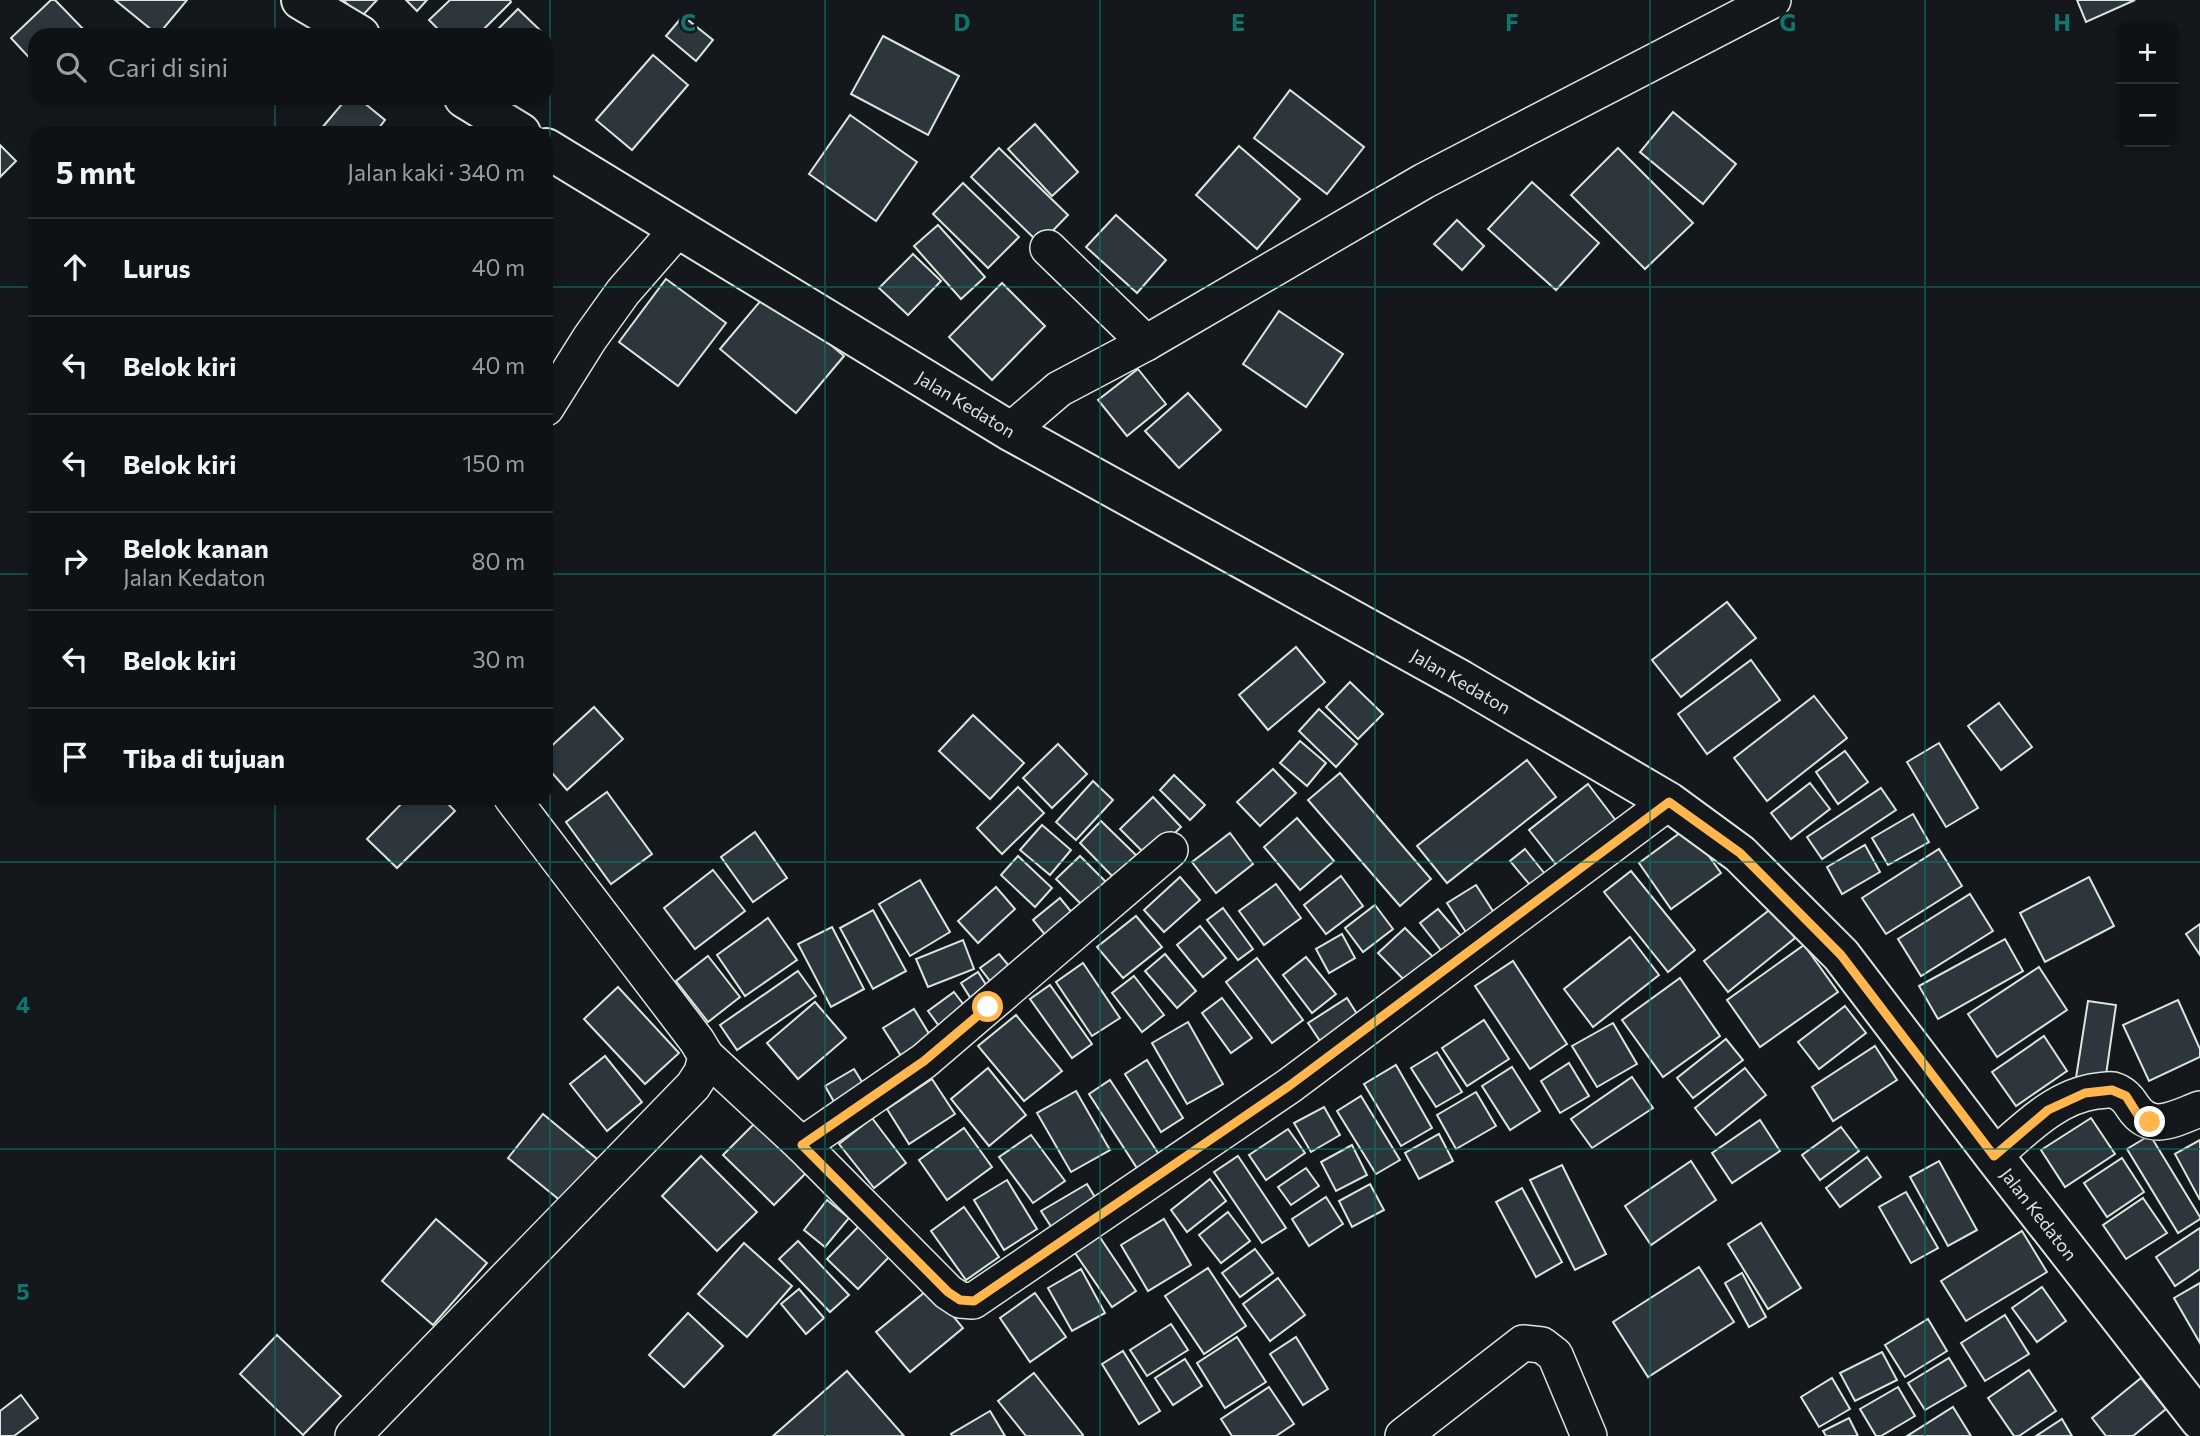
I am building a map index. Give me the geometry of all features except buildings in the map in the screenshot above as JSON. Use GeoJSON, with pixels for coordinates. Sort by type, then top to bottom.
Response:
{"type":"FeatureCollection","features":[{"type":"Feature","properties":{"kind":"street"},"geometry":{"type":"LineString","coordinates":[[302,0],[348,28]]}},
{"type":"Feature","properties":{"kind":"street"},"geometry":{"type":"LineString","coordinates":[[1010,431],[1059,389],[1146,343],[1424,181],[1773,0]]}},
{"type":"Feature","properties":{"kind":"street"},"geometry":{"type":"LineString","coordinates":[[475,105],[510,126]]}},
{"type":"Feature","properties":{"kind":"street","name":"Jalan Kedaton"},"geometry":{"type":"LineString","coordinates":[[553,152],[1010,431],[1461,680],[1669,802],[1740,853],[1841,955],[2200,1420]]}},
{"type":"Feature","properties":{"kind":"street"},"geometry":{"type":"LineString","coordinates":[[553,397],[623,292],[678,229]]}},
{"type":"Feature","properties":{"kind":"street"},"geometry":{"type":"LineString","coordinates":[[1048,248],[1146,343]]}},
{"type":"Feature","properties":{"kind":"street"},"geometry":{"type":"LineString","coordinates":[[517,805],[706,1056],[802,1145],[948,1292],[960,1300],[974,1301],[1289,1086],[1669,802]]}},
{"type":"Feature","properties":{"kind":"street"},"geometry":{"type":"LineString","coordinates":[[802,1145],[924,1061],[1170,849]]}},
{"type":"Feature","properties":{"kind":"street"},"geometry":{"type":"LineString","coordinates":[[354,1436],[693,1086],[702,1072],[706,1056]]}},
{"type":"Feature","properties":{"kind":"street"},"geometry":{"type":"LineString","coordinates":[[1994,1156],[2048,1110],[2085,1093],[2112,1090],[2126,1096],[2138,1115],[2150,1122],[2165,1121],[2200,1109]]}},
{"type":"Feature","properties":{"kind":"street"},"geometry":{"type":"LineString","coordinates":[[1403,1436],[1523,1343],[1542,1345],[1555,1355],[1590,1436]]}},
{"type":"Feature","properties":{"kind":"route"},"geometry":{"type":"LineString","coordinates":[[988,1007],[924,1061],[802,1145],[948,1292],[960,1300],[974,1301],[1289,1086],[1669,802],[1740,853],[1841,955],[1994,1156],[2048,1110],[2085,1093],[2112,1090],[2126,1096],[2138,1115],[2150,1122]]}}]}
